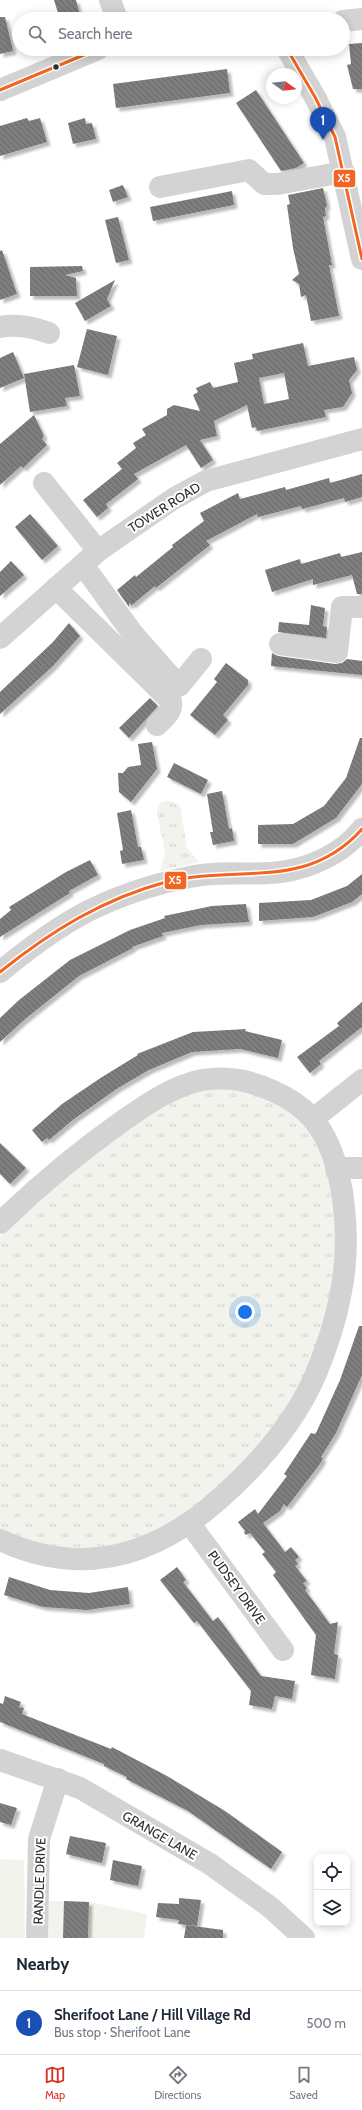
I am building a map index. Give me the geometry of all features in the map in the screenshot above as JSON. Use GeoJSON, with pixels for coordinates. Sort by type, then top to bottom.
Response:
{"type":"FeatureCollection","features":[{"type":"Feature","properties":{"kind":"street"},"geometry":{"type":"LineString","coordinates":[[110,0],[114,12]]}},
{"type":"Feature","properties":{"kind":"street"},"geometry":{"type":"LineString","coordinates":[[350,20],[362,19]]}},
{"type":"Feature","properties":{"kind":"street"},"geometry":{"type":"LineString","coordinates":[[0,90],[81,56]]}},
{"type":"Feature","properties":{"kind":"street"},"geometry":{"type":"LineString","coordinates":[[291,56],[315,97],[335,137],[344,172],[362,259]]}},
{"type":"Feature","properties":{"kind":"street"},"geometry":{"type":"LineString","coordinates":[[160,187],[249,170],[264,184],[277,184],[344,172]]}},
{"type":"Feature","properties":{"kind":"street"},"geometry":{"type":"LineString","coordinates":[[0,327],[31,327],[49,334]]}},
{"type":"Feature","properties":{"kind":"street","name":"TOWER ROAD"},"geometry":{"type":"LineString","coordinates":[[0,638],[90,558],[173,499],[206,481],[362,439]]}},
{"type":"Feature","properties":{"kind":"street"},"geometry":{"type":"LineString","coordinates":[[44,483],[90,558],[133,634],[180,686],[201,659]]}},
{"type":"Feature","properties":{"kind":"street"},"geometry":{"type":"LineString","coordinates":[[56,588],[171,701],[172,707],[168,714],[157,725]]}},
{"type":"Feature","properties":{"kind":"street"},"geometry":{"type":"LineString","coordinates":[[280,644],[337,652],[352,607]]}},
{"type":"Feature","properties":{"kind":"street"},"geometry":{"type":"LineString","coordinates":[[0,972],[22,954],[100,905],[191,876],[228,873],[281,872],[308,866],[345,846],[362,829]]}},
{"type":"Feature","properties":{"kind":"street"},"geometry":{"type":"LineString","coordinates":[[0,1540],[33,1553],[66,1559],[87,1560],[107,1558],[136,1550],[162,1540],[190,1524],[240,1482],[288,1425],[314,1377],[336,1315],[345,1266],[346,1237],[341,1191],[336,1168],[324,1137],[312,1119],[297,1104],[251,1081],[226,1078],[200,1081],[173,1090],[148,1104],[85,1147],[1,1222]]}},
{"type":"Feature","properties":{"kind":"street"},"geometry":{"type":"LineString","coordinates":[[312,1119],[362,1080]]}},
{"type":"Feature","properties":{"kind":"street"},"geometry":{"type":"LineString","coordinates":[[336,1168],[362,1168]]}},
{"type":"Feature","properties":{"kind":"street","name":"PUDSEY DRIVE"},"geometry":{"type":"LineString","coordinates":[[190,1524],[283,1650]]}},
{"type":"Feature","properties":{"kind":"street","name":"GRANGE LANE"},"geometry":{"type":"LineString","coordinates":[[0,1760],[58,1779],[80,1788],[210,1864],[270,1907],[304,1938]]}},
{"type":"Feature","properties":{"kind":"street","name":"RANDLE DRIVE"},"geometry":{"type":"LineString","coordinates":[[37,1938],[39,1839],[58,1779]]}},
{"type":"Feature","properties":{"kind":"green space"},"geometry":{"type":"Polygon","coordinates":[[[171,801],[180,806],[187,848],[199,862],[160,871],[165,853],[157,812],[160,803],[171,801]]]}},
{"type":"Feature","properties":{"kind":"green space"},"geometry":{"type":"Polygon","coordinates":[[[230,1085],[278,1100],[307,1126],[328,1168],[339,1220],[335,1284],[317,1352],[272,1433],[200,1507],[143,1539],[100,1551],[44,1548],[0,1530],[0,1236],[85,1157],[178,1096],[230,1085]]]}},
{"type":"Feature","properties":{"kind":"green space"},"geometry":{"type":"Polygon","coordinates":[[[0,1859],[24,1860],[25,1938],[0,1938],[0,1859]]]}},
{"type":"Feature","properties":{"kind":"green space"},"geometry":{"type":"Polygon","coordinates":[[[49,1901],[89,1902],[147,1914],[144,1938],[47,1938],[49,1901]]]}},
{"type":"Feature","properties":{"kind":"building"},"geometry":{"type":"Polygon","coordinates":[[[54,0],[76,0],[79,12],[58,12],[54,0]]]}},
{"type":"Feature","properties":{"kind":"building"},"geometry":{"type":"Polygon","coordinates":[[[0,17],[5,17],[12,51],[0,54],[0,17]]]}},
{"type":"Feature","properties":{"kind":"building"},"geometry":{"type":"Polygon","coordinates":[[[362,43],[362,89],[353,89],[347,65],[351,64],[350,44],[362,43]]]}},
{"type":"Feature","properties":{"kind":"building"},"geometry":{"type":"Polygon","coordinates":[[[227,69],[230,93],[116,108],[113,84],[227,69]]]}},
{"type":"Feature","properties":{"kind":"building"},"geometry":{"type":"Polygon","coordinates":[[[256,90],[304,163],[296,168],[281,171],[236,103],[256,90]]]}},
{"type":"Feature","properties":{"kind":"building"},"geometry":{"type":"Polygon","coordinates":[[[27,118],[29,121],[40,118],[47,142],[0,156],[0,126],[27,118]]]}},
{"type":"Feature","properties":{"kind":"building"},"geometry":{"type":"Polygon","coordinates":[[[85,118],[86,124],[92,123],[96,139],[73,144],[68,123],[85,118]]]}},
{"type":"Feature","properties":{"kind":"building"},"geometry":{"type":"Polygon","coordinates":[[[123,185],[128,197],[113,202],[109,190],[123,185]]]}},
{"type":"Feature","properties":{"kind":"building"},"geometry":{"type":"Polygon","coordinates":[[[323,188],[327,205],[325,209],[326,216],[323,217],[332,265],[329,265],[339,316],[311,321],[306,295],[301,297],[299,284],[292,280],[299,274],[293,248],[287,205],[290,204],[288,195],[323,188]]]}},
{"type":"Feature","properties":{"kind":"building"},"geometry":{"type":"Polygon","coordinates":[[[232,191],[234,205],[153,221],[150,207],[232,191]]]}},
{"type":"Feature","properties":{"kind":"building"},"geometry":{"type":"Polygon","coordinates":[[[118,217],[129,260],[116,263],[105,220],[118,217]]]}},
{"type":"Feature","properties":{"kind":"building"},"geometry":{"type":"Polygon","coordinates":[[[2,250],[17,294],[0,300],[0,251],[2,250]]]}},
{"type":"Feature","properties":{"kind":"building"},"geometry":{"type":"Polygon","coordinates":[[[82,266],[83,271],[65,275],[76,278],[77,296],[30,296],[30,267],[82,266]]]}},
{"type":"Feature","properties":{"kind":"building"},"geometry":{"type":"Polygon","coordinates":[[[115,280],[107,299],[111,306],[85,321],[75,303],[115,280]]]}},
{"type":"Feature","properties":{"kind":"building"},"geometry":{"type":"Polygon","coordinates":[[[87,329],[117,336],[108,375],[77,367],[87,329]]]}},
{"type":"Feature","properties":{"kind":"building"},"geometry":{"type":"Polygon","coordinates":[[[303,343],[308,366],[354,357],[357,370],[349,380],[352,393],[343,407],[324,410],[326,417],[257,431],[256,427],[252,428],[247,405],[214,421],[217,436],[200,440],[213,460],[201,468],[186,445],[134,474],[138,479],[106,504],[108,508],[97,517],[83,500],[122,469],[117,463],[136,448],[133,443],[146,435],[142,429],[167,415],[167,409],[174,405],[200,411],[193,395],[198,392],[196,388],[210,382],[213,388],[238,382],[234,363],[253,359],[252,354],[303,343]],[[284,373],[259,378],[264,404],[289,399],[284,373]]]}},
{"type":"Feature","properties":{"kind":"building"},"geometry":{"type":"Polygon","coordinates":[[[13,352],[24,378],[0,388],[0,358],[13,352]]]}},
{"type":"Feature","properties":{"kind":"building"},"geometry":{"type":"Polygon","coordinates":[[[74,365],[80,396],[65,398],[67,406],[30,412],[24,374],[74,365]]]}},
{"type":"Feature","properties":{"kind":"building"},"geometry":{"type":"Polygon","coordinates":[[[34,415],[44,436],[42,439],[47,445],[23,468],[21,466],[0,485],[0,444],[34,415]]]}},
{"type":"Feature","properties":{"kind":"building"},"geometry":{"type":"Polygon","coordinates":[[[362,474],[362,497],[345,502],[344,498],[302,509],[301,506],[258,517],[257,514],[206,541],[210,545],[156,588],[155,586],[132,605],[129,603],[129,607],[117,590],[135,575],[136,577],[173,547],[172,545],[204,521],[200,513],[238,493],[240,499],[285,487],[286,490],[329,478],[330,483],[362,474]]]}},
{"type":"Feature","properties":{"kind":"building"},"geometry":{"type":"Polygon","coordinates":[[[30,514],[58,546],[42,560],[15,527],[30,514]]]}},
{"type":"Feature","properties":{"kind":"building"},"geometry":{"type":"Polygon","coordinates":[[[362,552],[362,594],[357,594],[352,575],[313,585],[313,579],[272,592],[265,570],[300,559],[301,564],[340,553],[341,557],[362,552]]]}},
{"type":"Feature","properties":{"kind":"building"},"geometry":{"type":"Polygon","coordinates":[[[11,561],[24,575],[0,596],[0,572],[11,561]]]}},
{"type":"Feature","properties":{"kind":"building"},"geometry":{"type":"Polygon","coordinates":[[[311,605],[325,608],[323,626],[327,627],[326,638],[278,632],[279,622],[309,625],[311,605]]]}},
{"type":"Feature","properties":{"kind":"building"},"geometry":{"type":"Polygon","coordinates":[[[69,623],[80,636],[52,667],[0,714],[0,692],[53,642],[69,623]]]}},
{"type":"Feature","properties":{"kind":"building"},"geometry":{"type":"Polygon","coordinates":[[[272,653],[278,656],[335,664],[342,663],[347,659],[362,661],[362,675],[271,666],[272,653]]]}},
{"type":"Feature","properties":{"kind":"building"},"geometry":{"type":"Polygon","coordinates":[[[226,663],[248,680],[248,685],[223,715],[228,720],[215,735],[190,715],[217,682],[214,679],[226,663]]]}},
{"type":"Feature","properties":{"kind":"building"},"geometry":{"type":"Polygon","coordinates":[[[150,698],[158,706],[129,738],[119,728],[150,698]]]}},
{"type":"Feature","properties":{"kind":"building"},"geometry":{"type":"Polygon","coordinates":[[[360,738],[362,738],[362,784],[336,818],[293,844],[258,844],[258,825],[293,824],[324,806],[346,778],[360,738]]]}},
{"type":"Feature","properties":{"kind":"building"},"geometry":{"type":"Polygon","coordinates":[[[152,742],[157,769],[131,802],[119,792],[118,773],[123,773],[128,767],[141,765],[138,744],[152,742]]]}},
{"type":"Feature","properties":{"kind":"building"},"geometry":{"type":"Polygon","coordinates":[[[174,763],[208,780],[201,794],[167,777],[174,763]]]}},
{"type":"Feature","properties":{"kind":"building"},"geometry":{"type":"Polygon","coordinates":[[[222,791],[229,829],[232,828],[234,841],[213,845],[210,832],[213,832],[207,794],[222,791]]]}},
{"type":"Feature","properties":{"kind":"building"},"geometry":{"type":"Polygon","coordinates":[[[131,810],[138,847],[141,847],[144,860],[122,864],[120,851],[123,850],[117,813],[131,810]]]}},
{"type":"Feature","properties":{"kind":"building"},"geometry":{"type":"Polygon","coordinates":[[[90,860],[98,875],[69,891],[70,893],[0,937],[0,919],[11,910],[9,907],[66,872],[90,860]]]}},
{"type":"Feature","properties":{"kind":"building"},"geometry":{"type":"Polygon","coordinates":[[[362,874],[362,894],[352,902],[313,917],[259,921],[259,903],[311,900],[347,886],[362,874]]]}},
{"type":"Feature","properties":{"kind":"building"},"geometry":{"type":"Polygon","coordinates":[[[246,904],[249,922],[201,925],[162,933],[163,936],[132,947],[133,948],[79,976],[24,1020],[0,1042],[0,1018],[19,1000],[70,960],[130,930],[165,918],[164,916],[212,906],[246,904]]]}},
{"type":"Feature","properties":{"kind":"building"},"geometry":{"type":"Polygon","coordinates":[[[362,1002],[362,1027],[319,1061],[321,1064],[310,1073],[297,1057],[339,1026],[337,1023],[362,1002]]]}},
{"type":"Feature","properties":{"kind":"building"},"geometry":{"type":"Polygon","coordinates":[[[246,1029],[245,1031],[282,1040],[278,1058],[240,1049],[192,1052],[149,1070],[118,1088],[74,1119],[49,1140],[47,1138],[42,1142],[32,1130],[62,1104],[138,1055],[137,1054],[193,1032],[246,1029]]]}},
{"type":"Feature","properties":{"kind":"building"},"geometry":{"type":"Polygon","coordinates":[[[0,1143],[26,1168],[10,1184],[0,1174],[0,1143]]]}},
{"type":"Feature","properties":{"kind":"building"},"geometry":{"type":"Polygon","coordinates":[[[359,1326],[362,1326],[362,1375],[336,1433],[321,1457],[323,1458],[320,1464],[287,1507],[284,1504],[280,1511],[263,1523],[285,1552],[291,1547],[299,1557],[295,1560],[298,1564],[295,1566],[307,1581],[303,1583],[307,1588],[305,1590],[330,1624],[338,1622],[334,1654],[338,1655],[335,1679],[311,1675],[316,1635],[273,1575],[276,1572],[262,1554],[265,1552],[250,1533],[246,1535],[244,1533],[245,1531],[238,1522],[255,1509],[258,1514],[287,1476],[284,1474],[311,1433],[316,1433],[340,1380],[359,1326]]]}},
{"type":"Feature","properties":{"kind":"building"},"geometry":{"type":"Polygon","coordinates":[[[177,1567],[186,1580],[183,1582],[213,1621],[218,1617],[261,1676],[295,1681],[292,1699],[275,1696],[272,1709],[249,1705],[251,1691],[197,1621],[194,1623],[160,1580],[177,1567]]]}},
{"type":"Feature","properties":{"kind":"building"},"geometry":{"type":"Polygon","coordinates":[[[9,1577],[50,1590],[89,1593],[128,1587],[130,1604],[87,1610],[43,1607],[4,1595],[9,1577]]]}},
{"type":"Feature","properties":{"kind":"building"},"geometry":{"type":"Polygon","coordinates":[[[5,1696],[21,1702],[19,1707],[24,1708],[22,1714],[111,1749],[112,1747],[167,1776],[225,1811],[282,1852],[271,1869],[188,1811],[126,1779],[127,1777],[104,1766],[104,1764],[0,1722],[0,1703],[3,1704],[5,1696]]]}},
{"type":"Feature","properties":{"kind":"building"},"geometry":{"type":"Polygon","coordinates":[[[0,1803],[17,1808],[11,1825],[0,1822],[0,1803]]]}},
{"type":"Feature","properties":{"kind":"building"},"geometry":{"type":"Polygon","coordinates":[[[70,1836],[106,1843],[102,1863],[66,1854],[70,1836]]]}},
{"type":"Feature","properties":{"kind":"building"},"geometry":{"type":"Polygon","coordinates":[[[113,1860],[142,1866],[138,1886],[110,1880],[113,1860]]]}},
{"type":"Feature","properties":{"kind":"building"},"geometry":{"type":"Polygon","coordinates":[[[179,1898],[201,1900],[197,1926],[178,1924],[179,1920],[156,1917],[158,1903],[179,1904],[179,1898]]]}},
{"type":"Feature","properties":{"kind":"building"},"geometry":{"type":"Polygon","coordinates":[[[64,1901],[89,1902],[88,1938],[63,1938],[64,1901]]]}},
{"type":"Feature","properties":{"kind":"building"},"geometry":{"type":"Polygon","coordinates":[[[186,1925],[223,1930],[223,1938],[184,1938],[186,1925]]]}},
{"type":"Feature","properties":{"kind":"transit line","name":"X5"},"geometry":{"type":"LineString","coordinates":[[0,90],[81,56]]}},
{"type":"Feature","properties":{"kind":"transit line","name":"X5"},"geometry":{"type":"LineString","coordinates":[[291,56],[315,97],[335,137],[362,259]]}},
{"type":"Feature","properties":{"kind":"transit line","name":"X5"},"geometry":{"type":"LineString","coordinates":[[0,972],[58,930],[78,918],[121,897],[166,882],[193,877],[294,869],[318,861],[340,849],[362,829]]}},
{"type":"Feature","properties":{"kind":"place","name":"Sherifoot Lane / Hill Village Rd"},"geometry":{"type":"Point","coordinates":[323,140]}}]}
